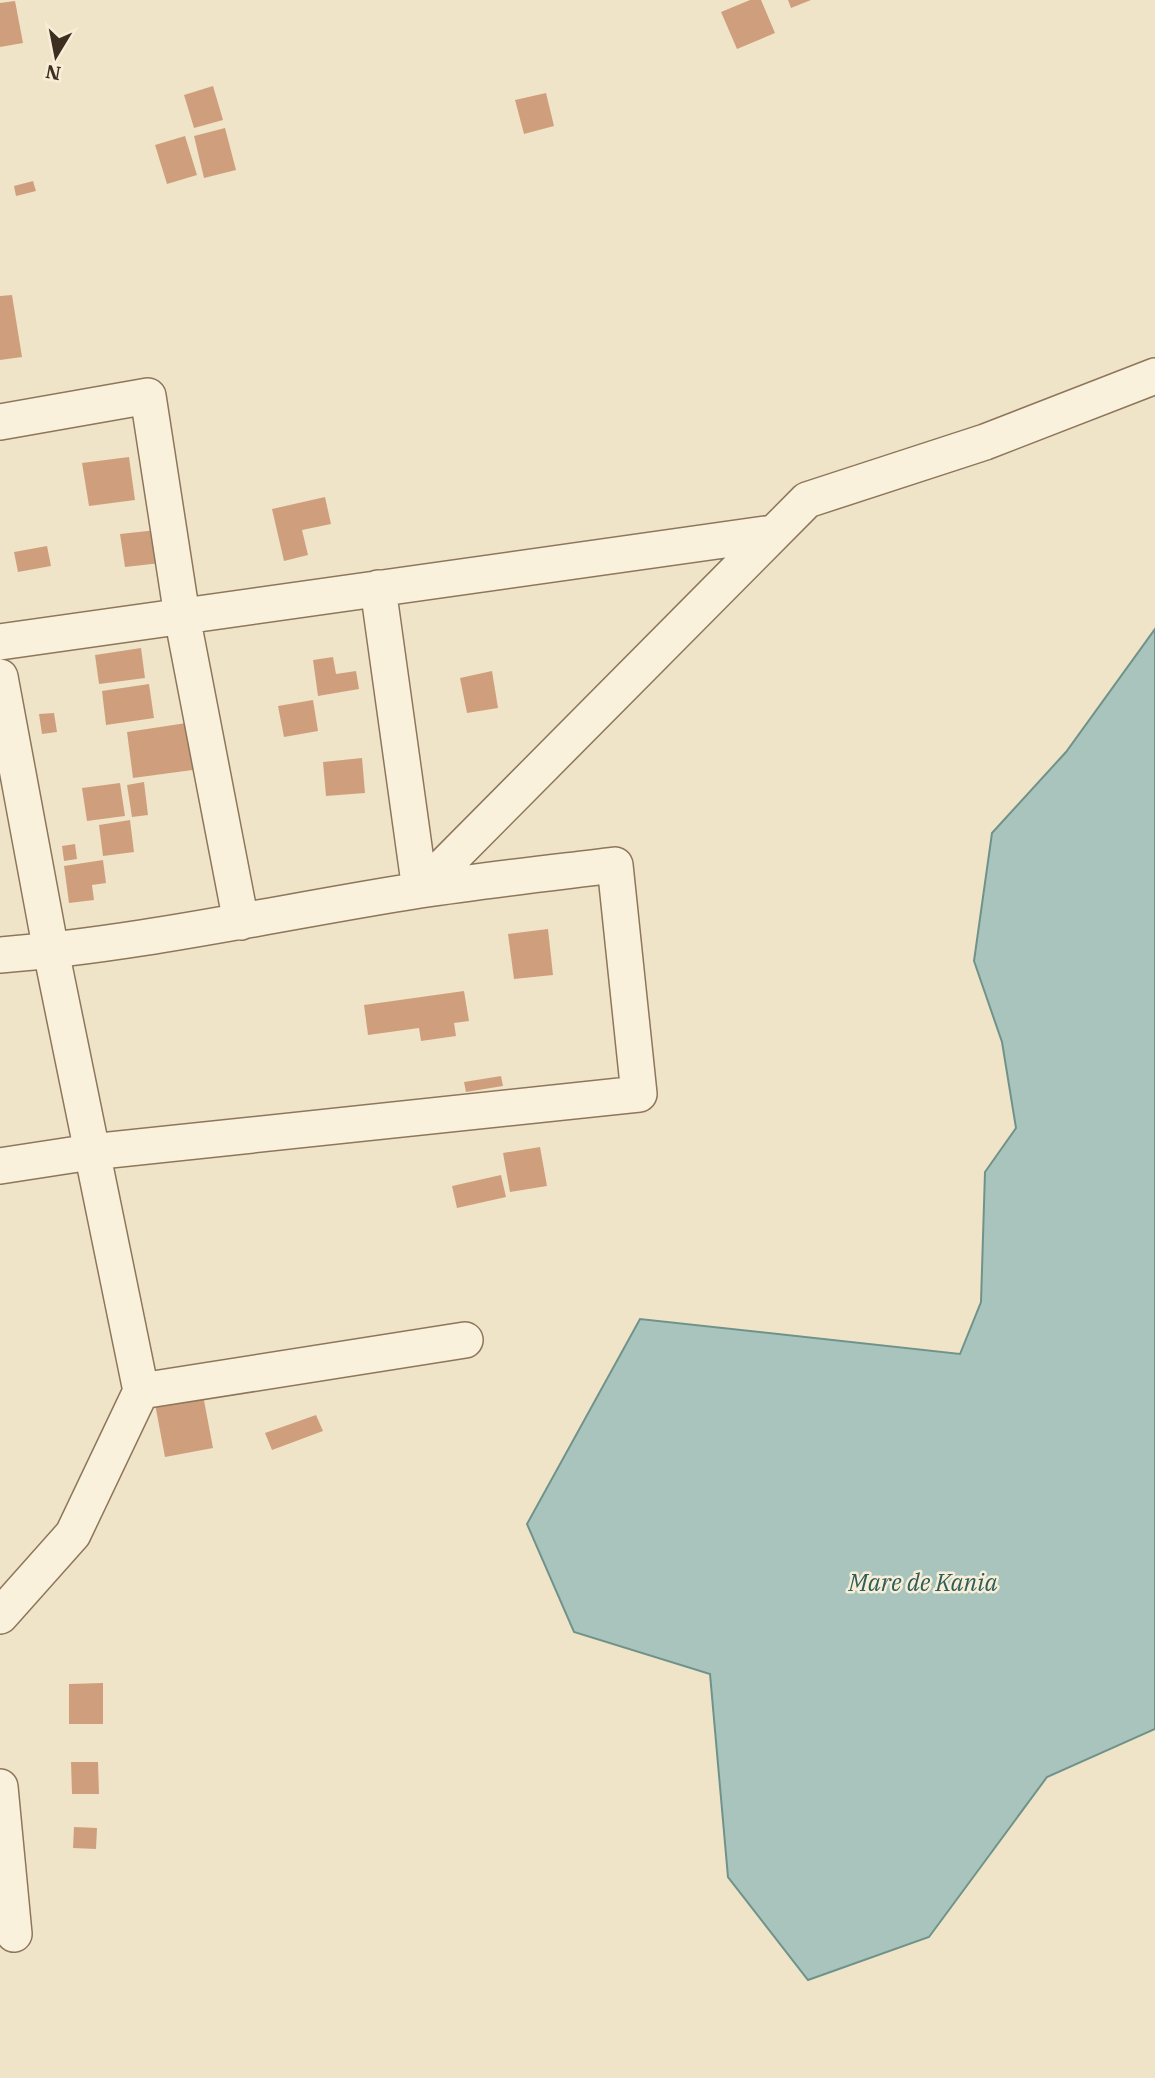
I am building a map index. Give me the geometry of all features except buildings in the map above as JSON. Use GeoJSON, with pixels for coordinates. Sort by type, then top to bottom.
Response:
{"type":"FeatureCollection","features":[{"type":"Feature","properties":{"kind":"street"},"geometry":{"type":"LineString","coordinates":[[420,890],[807,500],[985,442],[1155,376]]}},
{"type":"Feature","properties":{"kind":"street"},"geometry":{"type":"LineString","coordinates":[[0,422],[148,396],[182,616],[241,922]]}},
{"type":"Feature","properties":{"kind":"street"},"geometry":{"type":"LineString","coordinates":[[0,642],[774,533]]}},
{"type":"Feature","properties":{"kind":"street"},"geometry":{"type":"LineString","coordinates":[[379,588],[420,890]]}},
{"type":"Feature","properties":{"kind":"street"},"geometry":{"type":"LineString","coordinates":[[0,677],[51,951],[141,1391],[73,1534],[0,1616]]}},
{"type":"Feature","properties":{"kind":"street"},"geometry":{"type":"LineString","coordinates":[[0,955],[51,951],[241,922],[420,890],[615,865],[639,1094],[91,1152],[0,1166]]}},
{"type":"Feature","properties":{"kind":"street"},"geometry":{"type":"LineString","coordinates":[[141,1391],[466,1340]]}},
{"type":"Feature","properties":{"kind":"street"},"geometry":{"type":"LineString","coordinates":[[0,1787],[14,1934]]}},
{"type":"Feature","properties":{"kind":"water","name":"Mare de Kania"},"geometry":{"type":"Polygon","coordinates":[[[1155,629],[1155,1729],[1047,1777],[929,1937],[808,1980],[728,1877],[710,1674],[574,1632],[527,1524],[640,1319],[960,1354],[981,1302],[985,1172],[1016,1128],[1002,1042],[974,961],[992,833],[1066,752],[1155,629]]]}}]}
